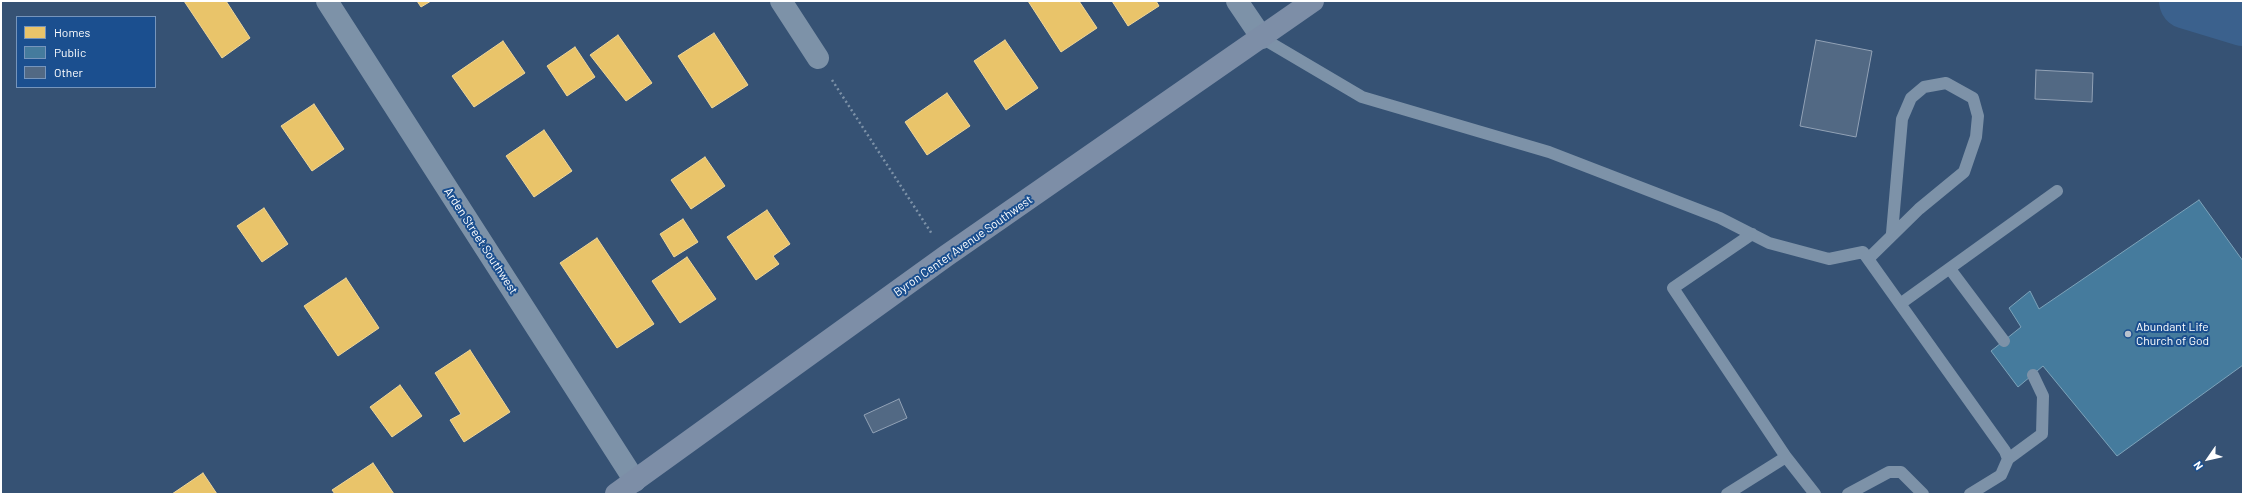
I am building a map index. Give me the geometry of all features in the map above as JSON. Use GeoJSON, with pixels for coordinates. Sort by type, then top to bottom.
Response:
{"type":"FeatureCollection","features":[{"type":"Feature","properties":{"kind":"main road","name":"Byron Center Avenue Southwest"},"geometry":{"type":"LineString","coordinates":[[616,494],[946,256],[1262,38],[1313,1]]}},
{"type":"Feature","properties":{"kind":"street","name":"Arden Street Southwest"},"geometry":{"type":"LineString","coordinates":[[328,1],[635,481]]}},
{"type":"Feature","properties":{"kind":"street"},"geometry":{"type":"LineString","coordinates":[[780,1],[818,58]]}},
{"type":"Feature","properties":{"kind":"street"},"geometry":{"type":"LineString","coordinates":[[1237,1],[1262,38]]}},
{"type":"Feature","properties":{"kind":"lane"},"geometry":{"type":"LineString","coordinates":[[1262,38],[1362,97],[1549,152],[1720,218],[1769,243],[1829,260],[1863,252],[2005,451],[2008,458]]}},
{"type":"Feature","properties":{"kind":"lane"},"geometry":{"type":"LineString","coordinates":[[1868,259],[1892,233],[1964,172],[1976,137],[1978,116],[1973,98],[1946,83],[1924,87],[1911,98],[1902,119],[1892,233]]}},
{"type":"Feature","properties":{"kind":"lane"},"geometry":{"type":"LineString","coordinates":[[1900,304],[2057,191]]}},
{"type":"Feature","properties":{"kind":"lane"},"geometry":{"type":"LineString","coordinates":[[1752,234],[1673,288],[1786,457],[1815,494]]}},
{"type":"Feature","properties":{"kind":"lane"},"geometry":{"type":"LineString","coordinates":[[1950,269],[2004,341]]}},
{"type":"Feature","properties":{"kind":"lane"},"geometry":{"type":"LineString","coordinates":[[1970,494],[2001,475],[2008,458],[2042,434],[2043,396],[2032,375]]}},
{"type":"Feature","properties":{"kind":"lane"},"geometry":{"type":"LineString","coordinates":[[1727,494],[1786,457]]}},
{"type":"Feature","properties":{"kind":"lane"},"geometry":{"type":"LineString","coordinates":[[1848,494],[1889,472],[1901,472],[1923,494]]}},
{"type":"Feature","properties":{"kind":"path"},"geometry":{"type":"LineString","coordinates":[[818,58],[946,256]]}},
{"type":"Feature","properties":{"kind":"building: Homes"},"geometry":{"type":"Polygon","coordinates":[[[184,1],[226,1],[250,38],[222,58],[184,1]]]}},
{"type":"Feature","properties":{"kind":"building: Homes"},"geometry":{"type":"Polygon","coordinates":[[[417,1],[431,1],[421,7],[417,1]]]}},
{"type":"Feature","properties":{"kind":"building: Homes"},"geometry":{"type":"Polygon","coordinates":[[[1028,1],[1079,1],[1097,28],[1061,52],[1028,1]]]}},
{"type":"Feature","properties":{"kind":"building: Homes"},"geometry":{"type":"Polygon","coordinates":[[[1112,1],[1156,1],[1159,6],[1128,26],[1112,1]]]}},
{"type":"Feature","properties":{"kind":"building: Homes"},"geometry":{"type":"Polygon","coordinates":[[[714,33],[748,85],[712,108],[678,56],[714,33]]]}},
{"type":"Feature","properties":{"kind":"building: Homes"},"geometry":{"type":"Polygon","coordinates":[[[618,35],[652,83],[626,101],[590,55],[618,35]]]}},
{"type":"Feature","properties":{"kind":"building: Homes"},"geometry":{"type":"Polygon","coordinates":[[[1005,40],[1038,88],[1006,110],[974,61],[1005,40]]]}},
{"type":"Feature","properties":{"kind":"building: Homes"},"geometry":{"type":"Polygon","coordinates":[[[503,41],[525,73],[474,107],[452,76],[503,41]]]}},
{"type":"Feature","properties":{"kind":"building: Homes"},"geometry":{"type":"Polygon","coordinates":[[[575,47],[595,77],[567,96],[547,66],[575,47]]]}},
{"type":"Feature","properties":{"kind":"building: Homes"},"geometry":{"type":"Polygon","coordinates":[[[947,93],[970,126],[927,155],[905,122],[947,93]]]}},
{"type":"Feature","properties":{"kind":"building: Homes"},"geometry":{"type":"Polygon","coordinates":[[[314,104],[344,149],[312,171],[281,126],[314,104]]]}},
{"type":"Feature","properties":{"kind":"building: Homes"},"geometry":{"type":"Polygon","coordinates":[[[544,130],[572,171],[534,197],[506,156],[544,130]]]}},
{"type":"Feature","properties":{"kind":"building: Homes"},"geometry":{"type":"Polygon","coordinates":[[[705,157],[725,186],[691,209],[671,180],[705,157]]]}},
{"type":"Feature","properties":{"kind":"building: Homes"},"geometry":{"type":"Polygon","coordinates":[[[264,208],[288,244],[262,262],[237,226],[264,208]]]}},
{"type":"Feature","properties":{"kind":"building: Homes"},"geometry":{"type":"Polygon","coordinates":[[[767,210],[790,244],[773,256],[779,264],[756,280],[727,237],[767,210]]]}},
{"type":"Feature","properties":{"kind":"building: Homes"},"geometry":{"type":"Polygon","coordinates":[[[683,219],[698,242],[674,257],[660,234],[683,219]]]}},
{"type":"Feature","properties":{"kind":"building: Homes"},"geometry":{"type":"Polygon","coordinates":[[[597,238],[654,324],[617,348],[560,263],[597,238]]]}},
{"type":"Feature","properties":{"kind":"building: Homes"},"geometry":{"type":"Polygon","coordinates":[[[687,257],[716,299],[680,323],[652,281],[687,257]]]}},
{"type":"Feature","properties":{"kind":"building: Homes"},"geometry":{"type":"Polygon","coordinates":[[[346,278],[379,328],[338,356],[304,306],[346,278]]]}},
{"type":"Feature","properties":{"kind":"building: Homes"},"geometry":{"type":"Polygon","coordinates":[[[470,350],[510,412],[464,442],[450,420],[461,414],[435,373],[470,350]]]}},
{"type":"Feature","properties":{"kind":"building: Homes"},"geometry":{"type":"Polygon","coordinates":[[[400,385],[422,416],[392,437],[370,407],[400,385]]]}},
{"type":"Feature","properties":{"kind":"building: Homes"},"geometry":{"type":"Polygon","coordinates":[[[373,463],[394,494],[335,494],[332,490],[373,463]]]}},
{"type":"Feature","properties":{"kind":"building: Homes"},"geometry":{"type":"Polygon","coordinates":[[[203,473],[217,494],[172,494],[203,473]]]}},
{"type":"Feature","properties":{"kind":"building: Public","name":"Abundant Life Church of God"},"geometry":{"type":"Polygon","coordinates":[[[2199,200],[2243,261],[2243,365],[2117,456],[2043,366],[2018,387],[1991,351],[2021,327],[2009,308],[2030,291],[2039,309],[2199,200]]]}},
{"type":"Feature","properties":{"kind":"building: Other"},"geometry":{"type":"Polygon","coordinates":[[[1816,40],[1872,51],[1856,137],[1800,126],[1816,40]]]}},
{"type":"Feature","properties":{"kind":"building: Other"},"geometry":{"type":"Polygon","coordinates":[[[2036,70],[2093,73],[2092,102],[2035,99],[2036,70]]]}},
{"type":"Feature","properties":{"kind":"building: Other"},"geometry":{"type":"Polygon","coordinates":[[[899,399],[907,418],[873,433],[864,415],[899,399]]]}},
{"type":"Feature","properties":{"kind":"waterway"},"geometry":{"type":"LineString","coordinates":[[2187,1],[2243,18]]}},
{"type":"Feature","properties":{"kind":"place","name":"Abundant Life Church of God"},"geometry":{"type":"Point","coordinates":[2128,334]}}]}
